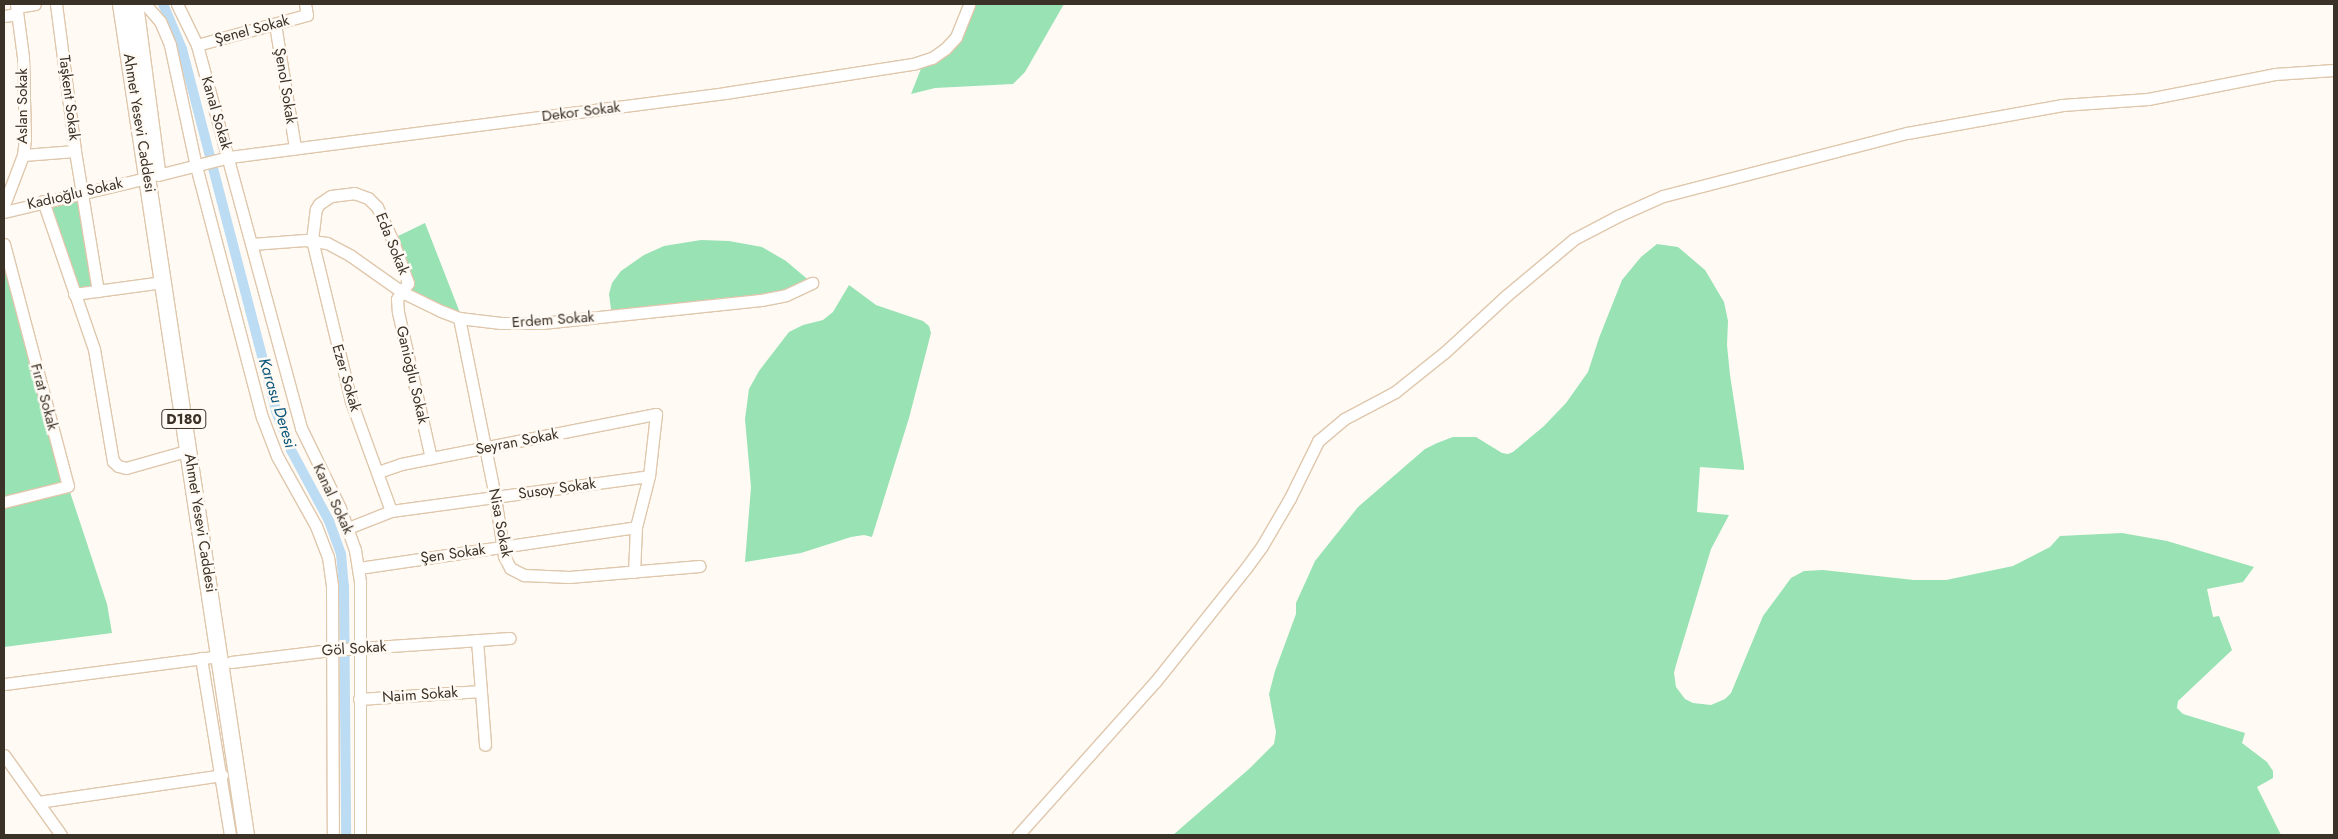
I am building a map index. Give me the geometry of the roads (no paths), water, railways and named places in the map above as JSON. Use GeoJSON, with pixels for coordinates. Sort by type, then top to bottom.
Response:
{"type":"FeatureCollection","features":[{"type":"Feature","properties":{"kind":"highway","name":"Ahmet Yesevi Caddesi"},"geometry":{"type":"LineString","coordinates":[[121,4],[152,176],[225,659],[246,835]]}},
{"type":"Feature","properties":{"kind":"highway","name":"Ahmet Yesevi Caddesi"},"geometry":{"type":"LineString","coordinates":[[135,4],[163,282],[189,450],[257,835]]}},
{"type":"Feature","properties":{"kind":"street"},"geometry":{"type":"LineString","coordinates":[[4,16],[17,8],[35,4]]}},
{"type":"Feature","properties":{"kind":"street","name":"Taşkent Sokak"},"geometry":{"type":"LineString","coordinates":[[56,4],[75,151],[98,291]]}},
{"type":"Feature","properties":{"kind":"street"},"geometry":{"type":"LineString","coordinates":[[145,4],[156,15],[170,45],[196,166],[262,417],[277,456],[316,526],[328,558],[332,586],[330,650],[333,835]]}},
{"type":"Feature","properties":{"kind":"street","name":"Kanal Sokak"},"geometry":{"type":"LineString","coordinates":[[177,4],[197,45],[229,157],[301,428],[348,528],[359,568],[360,835]]}},
{"type":"Feature","properties":{"kind":"street","name":"Dekor Sokak"},"geometry":{"type":"LineString","coordinates":[[196,166],[229,157],[735,92],[890,69],[932,58],[956,37],[968,4]]}},
{"type":"Feature","properties":{"kind":"street","name":"Aslan Sokak"},"geometry":{"type":"LineString","coordinates":[[4,206],[23,155],[24,94],[17,8]]}},
{"type":"Feature","properties":{"kind":"street","name":"Şenel Sokak"},"geometry":{"type":"LineString","coordinates":[[197,45],[275,24],[306,10]]}},
{"type":"Feature","properties":{"kind":"street","name":"Şenol Sokak"},"geometry":{"type":"LineString","coordinates":[[275,24],[295,148]]}},
{"type":"Feature","properties":{"kind":"street"},"geometry":{"type":"LineString","coordinates":[[1018,835],[1155,682],[1246,568],[1262,546],[1290,498],[1318,441],[1344,419],[1395,392],[1445,352],[1507,295],[1574,240],[1618,216],[1663,196],[1907,133],[2062,105],[2148,99],[2214,84],[2275,74],[2334,70]]}},
{"type":"Feature","properties":{"kind":"street"},"geometry":{"type":"LineString","coordinates":[[23,155],[75,151]]}},
{"type":"Feature","properties":{"kind":"street","name":"Kadıoğlu Sokak"},"geometry":{"type":"LineString","coordinates":[[4,212],[196,166]]}},
{"type":"Feature","properties":{"kind":"street","name":"Eda Sokak"},"geometry":{"type":"LineString","coordinates":[[312,240],[314,218],[319,204],[331,196],[362,195],[377,207],[392,239],[408,283],[402,292]]}},
{"type":"Feature","properties":{"kind":"street"},"geometry":{"type":"LineString","coordinates":[[43,202],[94,349],[112,461],[118,466],[126,468],[189,450]]}},
{"type":"Feature","properties":{"kind":"street","name":"Erdem Sokak"},"geometry":{"type":"LineString","coordinates":[[252,244],[312,240],[337,247],[402,292],[459,318],[501,323],[542,323],[770,299],[794,293],[812,283]]}},
{"type":"Feature","properties":{"kind":"street","name":"Ezer Sokak"},"geometry":{"type":"LineString","coordinates":[[312,240],[349,392],[392,511]]}},
{"type":"Feature","properties":{"kind":"street","name":"Fırat Sokak"},"geometry":{"type":"LineString","coordinates":[[4,244],[68,486],[4,502]]}},
{"type":"Feature","properties":{"kind":"street"},"geometry":{"type":"LineString","coordinates":[[74,294],[163,282]]}},
{"type":"Feature","properties":{"kind":"street","name":"Ganioğlu Sokak"},"geometry":{"type":"LineString","coordinates":[[402,292],[397,299],[398,312],[431,458]]}},
{"type":"Feature","properties":{"kind":"street","name":"Nisa Sokak"},"geometry":{"type":"LineString","coordinates":[[459,318],[495,497],[502,547],[510,568],[524,575],[569,577],[700,566]]}},
{"type":"Feature","properties":{"kind":"street","name":"Seyran Sokak"},"geometry":{"type":"LineString","coordinates":[[378,472],[401,464],[656,414],[649,476]]}},
{"type":"Feature","properties":{"kind":"street"},"geometry":{"type":"LineString","coordinates":[[634,572],[636,527],[649,476]]}},
{"type":"Feature","properties":{"kind":"street","name":"Susoy Sokak"},"geometry":{"type":"LineString","coordinates":[[348,528],[392,511],[649,476]]}},
{"type":"Feature","properties":{"kind":"street","name":"Şen Sokak"},"geometry":{"type":"LineString","coordinates":[[359,568],[636,527]]}},
{"type":"Feature","properties":{"kind":"street","name":"Göl Sokak"},"geometry":{"type":"LineString","coordinates":[[4,684],[201,658],[225,659],[510,638]]}},
{"type":"Feature","properties":{"kind":"street"},"geometry":{"type":"LineString","coordinates":[[477,640],[485,744]]}},
{"type":"Feature","properties":{"kind":"street"},"geometry":{"type":"LineString","coordinates":[[201,658],[222,775],[230,835]]}},
{"type":"Feature","properties":{"kind":"street","name":"Naim Sokak"},"geometry":{"type":"LineString","coordinates":[[359,699],[481,691]]}},
{"type":"Feature","properties":{"kind":"street"},"geometry":{"type":"LineString","coordinates":[[4,754],[61,835]]}},
{"type":"Feature","properties":{"kind":"street"},"geometry":{"type":"LineString","coordinates":[[38,802],[222,775]]}},
{"type":"Feature","properties":{"kind":"waterway","name":"Karasu Deresi"},"geometry":{"type":"LineString","coordinates":[[163,4],[182,49],[276,411],[291,450],[329,521],[341,554],[344,586],[346,835]]}}]}
